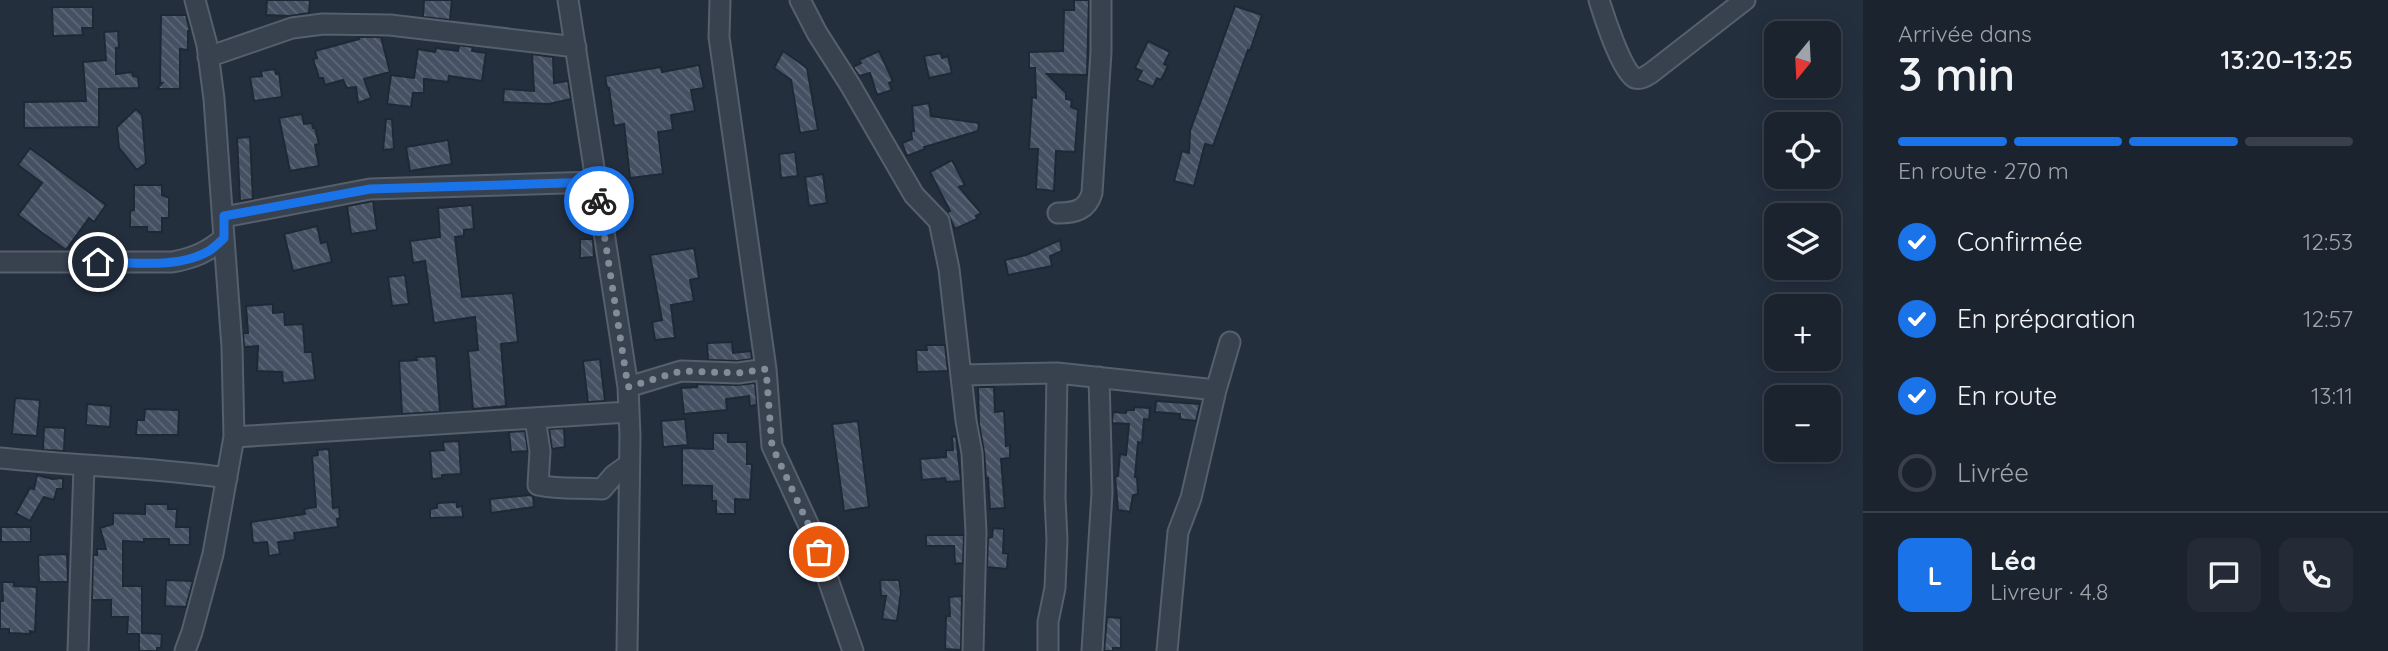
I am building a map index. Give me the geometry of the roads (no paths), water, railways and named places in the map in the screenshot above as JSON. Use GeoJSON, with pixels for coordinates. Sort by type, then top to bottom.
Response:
{"type":"FeatureCollection","features":[{"type":"Feature","properties":{"kind":"street"},"geometry":{"type":"LineString","coordinates":[[185,651],[204,589],[234,437],[232,347],[214,99],[195,0]]}},
{"type":"Feature","properties":{"kind":"street"},"geometry":{"type":"LineString","coordinates":[[568,0],[628,387],[630,436],[626,650]]}},
{"type":"Feature","properties":{"kind":"street"},"geometry":{"type":"LineString","coordinates":[[720,0],[719,37],[766,369],[772,446],[810,528],[853,651]]}},
{"type":"Feature","properties":{"kind":"street"},"geometry":{"type":"LineString","coordinates":[[800,0],[914,195],[939,222],[949,269],[976,505],[973,651]]}},
{"type":"Feature","properties":{"kind":"street"},"geometry":{"type":"LineString","coordinates":[[1058,213],[1077,212],[1090,201],[1092,192],[1101,52],[1101,0]]}},
{"type":"Feature","properties":{"kind":"street"},"geometry":{"type":"LineString","coordinates":[[1599,0],[1614,44],[1630,75],[1643,78],[1745,0]]}},
{"type":"Feature","properties":{"kind":"street"},"geometry":{"type":"LineString","coordinates":[[208,57],[292,28],[323,24],[390,25],[576,47]]}},
{"type":"Feature","properties":{"kind":"street"},"geometry":{"type":"LineString","coordinates":[[224,216],[370,189],[596,182]]}},
{"type":"Feature","properties":{"kind":"street"},"geometry":{"type":"LineString","coordinates":[[0,262],[172,262],[209,251],[224,238]]}},
{"type":"Feature","properties":{"kind":"street"},"geometry":{"type":"LineString","coordinates":[[1167,651],[1178,532],[1191,498],[1230,342]]}},
{"type":"Feature","properties":{"kind":"street"},"geometry":{"type":"LineString","coordinates":[[628,387],[681,371],[738,373],[766,369]]}},
{"type":"Feature","properties":{"kind":"street"},"geometry":{"type":"LineString","coordinates":[[962,374],[1058,373],[1216,390]]}},
{"type":"Feature","properties":{"kind":"street"},"geometry":{"type":"LineString","coordinates":[[1048,651],[1048,622],[1055,588],[1058,540],[1055,498],[1058,373]]}},
{"type":"Feature","properties":{"kind":"street"},"geometry":{"type":"LineString","coordinates":[[1092,651],[1102,493],[1099,377]]}},
{"type":"Feature","properties":{"kind":"street"},"geometry":{"type":"LineString","coordinates":[[234,437],[628,412]]}},
{"type":"Feature","properties":{"kind":"street"},"geometry":{"type":"LineString","coordinates":[[535,418],[540,451],[538,485],[564,490],[602,489],[614,475],[628,465]]}},
{"type":"Feature","properties":{"kind":"street"},"geometry":{"type":"LineString","coordinates":[[0,458],[178,471],[227,478]]}},
{"type":"Feature","properties":{"kind":"street"},"geometry":{"type":"LineString","coordinates":[[78,651],[84,466]]}}]}
